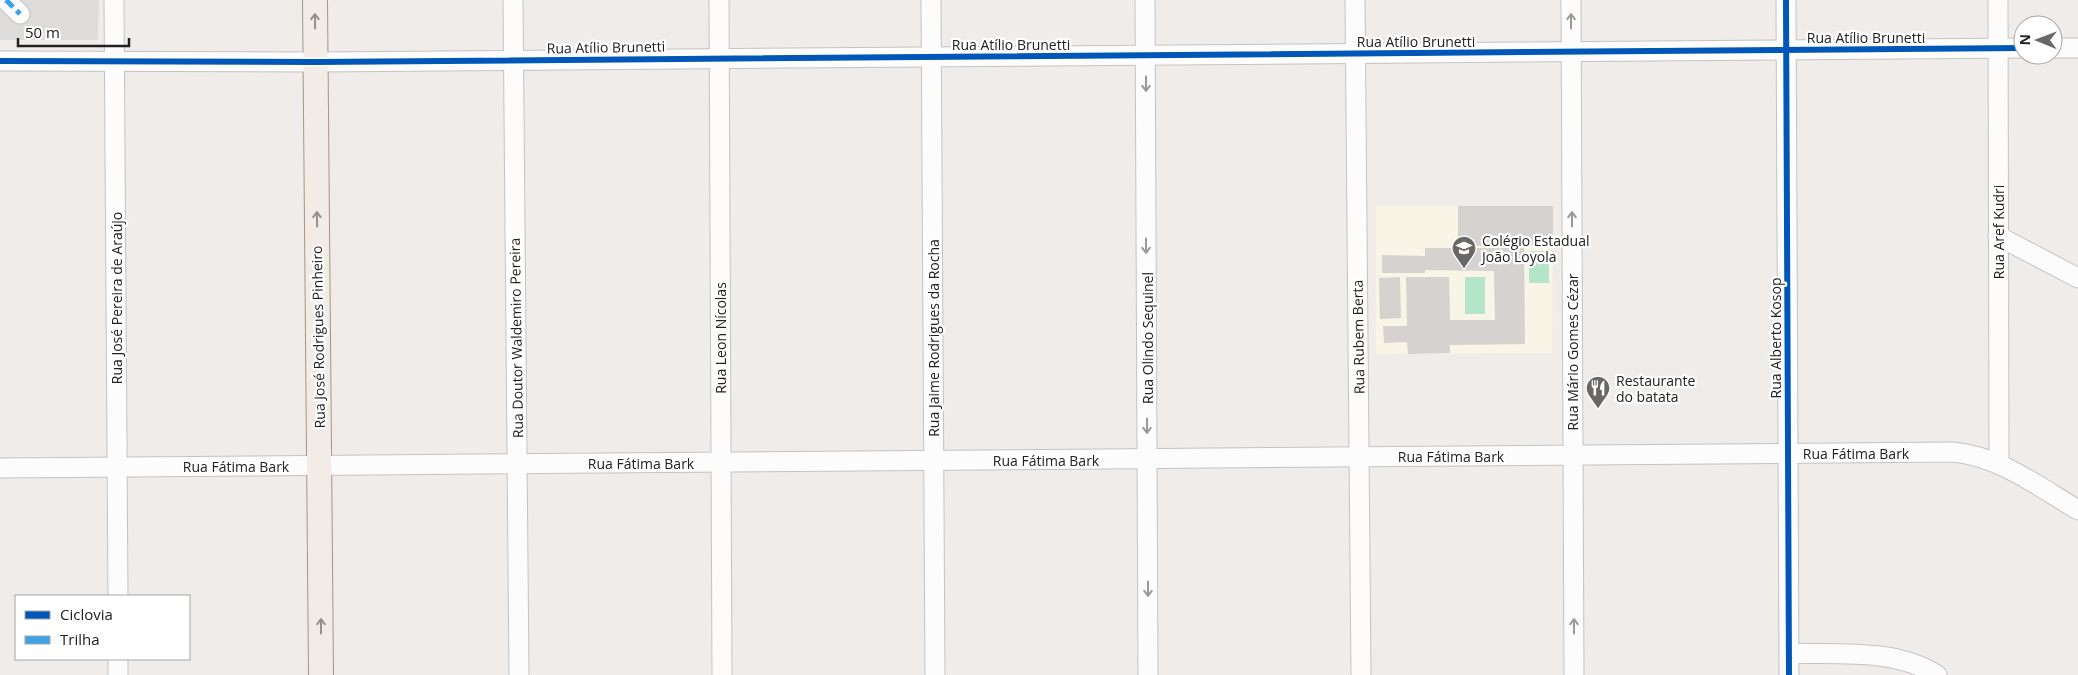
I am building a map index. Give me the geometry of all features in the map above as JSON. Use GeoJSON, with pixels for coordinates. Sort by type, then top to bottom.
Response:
{"type":"FeatureCollection","features":[{"type":"Feature","properties":{"kind":"main road","name":"Rua José Rodrigues Pinheiro"},"geometry":{"type":"LineString","coordinates":[[315,0],[321,675]]}},
{"type":"Feature","properties":{"kind":"street"},"geometry":{"type":"LineString","coordinates":[[6,0],[20,14],[20,0]]}},
{"type":"Feature","properties":{"kind":"street","name":"Rua José Pereira de Araújo"},"geometry":{"type":"LineString","coordinates":[[114,0],[118,595]]}},
{"type":"Feature","properties":{"kind":"street","name":"Rua Doutor Waldemiro Pereira"},"geometry":{"type":"LineString","coordinates":[[514,0],[520,675]]}},
{"type":"Feature","properties":{"kind":"street","name":"Rua Leon Nícolas"},"geometry":{"type":"LineString","coordinates":[[719,0],[722,675]]}},
{"type":"Feature","properties":{"kind":"street","name":"Rua Jaime Rodrigues da Rocha"},"geometry":{"type":"LineString","coordinates":[[932,0],[935,675]]}},
{"type":"Feature","properties":{"kind":"street","name":"Rua Olindo Sequinel"},"geometry":{"type":"LineString","coordinates":[[1145,0],[1148,675]]}},
{"type":"Feature","properties":{"kind":"street","name":"Rua Rubem Berta"},"geometry":{"type":"LineString","coordinates":[[1355,0],[1361,675]]}},
{"type":"Feature","properties":{"kind":"street","name":"Rua Mário Gomes Cézar"},"geometry":{"type":"LineString","coordinates":[[1571,0],[1574,675]]}},
{"type":"Feature","properties":{"kind":"street","name":"Rua Alberto Kosop"},"geometry":{"type":"LineString","coordinates":[[1786,0],[1789,675]]}},
{"type":"Feature","properties":{"kind":"street","name":"Rua Aref Kudri"},"geometry":{"type":"LineString","coordinates":[[1998,0],[1999,464]]}},
{"type":"Feature","properties":{"kind":"street","name":"Rua Atílio Brunetti"},"geometry":{"type":"LineString","coordinates":[[0,61],[316,62],[2013,48]]}},
{"type":"Feature","properties":{"kind":"street"},"geometry":{"type":"LineString","coordinates":[[2063,48],[2078,48]]}},
{"type":"Feature","properties":{"kind":"street"},"geometry":{"type":"LineString","coordinates":[[1998,236],[2078,278]]}},
{"type":"Feature","properties":{"kind":"street","name":"Rua Fátima Bark"},"geometry":{"type":"LineString","coordinates":[[0,468],[1953,452],[1984,458],[1999,464],[2078,510]]}},
{"type":"Feature","properties":{"kind":"street"},"geometry":{"type":"LineString","coordinates":[[1789,653],[1900,659],[1927,669],[1937,675]]}},
{"type":"Feature","properties":{"kind":"street"},"geometry":{"type":"LineString","coordinates":[[118,660],[118,675]]}},
{"type":"Feature","properties":{"kind":"shaded area"},"geometry":{"type":"Polygon","coordinates":[[[0,0],[99,0],[98,40],[0,40],[0,0]]]}},
{"type":"Feature","properties":{"kind":"shaded area","name":"Colégio Estadual João Loyola"},"geometry":{"type":"Polygon","coordinates":[[[1376,206],[1553,206],[1552,353],[1376,354],[1376,206]]]}},
{"type":"Feature","properties":{"kind":"green space"},"geometry":{"type":"Polygon","coordinates":[[[1529,251],[1549,251],[1549,283],[1529,283],[1529,251]]]}},
{"type":"Feature","properties":{"kind":"green space"},"geometry":{"type":"Polygon","coordinates":[[[1465,277],[1485,277],[1485,314],[1465,314],[1465,277]]]}},
{"type":"Feature","properties":{"kind":"building"},"geometry":{"type":"Polygon","coordinates":[[[1458,206],[1553,206],[1553,245],[1458,246],[1458,206]]]}},
{"type":"Feature","properties":{"kind":"building"},"geometry":{"type":"Polygon","coordinates":[[[1425,248],[1524,248],[1525,344],[1450,345],[1450,353],[1408,354],[1407,342],[1384,343],[1383,326],[1407,326],[1406,277],[1449,277],[1450,320],[1495,320],[1494,271],[1425,270],[1425,273],[1382,273],[1382,255],[1425,256],[1425,248]]]}},
{"type":"Feature","properties":{"kind":"building"},"geometry":{"type":"Polygon","coordinates":[[[1400,277],[1401,318],[1380,319],[1379,278],[1400,277]]]}},
{"type":"Feature","properties":{"kind":"marked path"},"geometry":{"type":"LineString","coordinates":[[6,0],[20,14]]}},
{"type":"Feature","properties":{"kind":"cycle path"},"geometry":{"type":"LineString","coordinates":[[1786,0],[1789,675]]}},
{"type":"Feature","properties":{"kind":"cycle path"},"geometry":{"type":"LineString","coordinates":[[0,61],[316,62],[2013,48]]}},
{"type":"Feature","properties":{"kind":"place","name":"Colégio Estadual João Loyola"},"geometry":{"type":"Point","coordinates":[1464,269]}},
{"type":"Feature","properties":{"kind":"place","name":"Restaurante do batata"},"geometry":{"type":"Point","coordinates":[1598,409]}}]}
